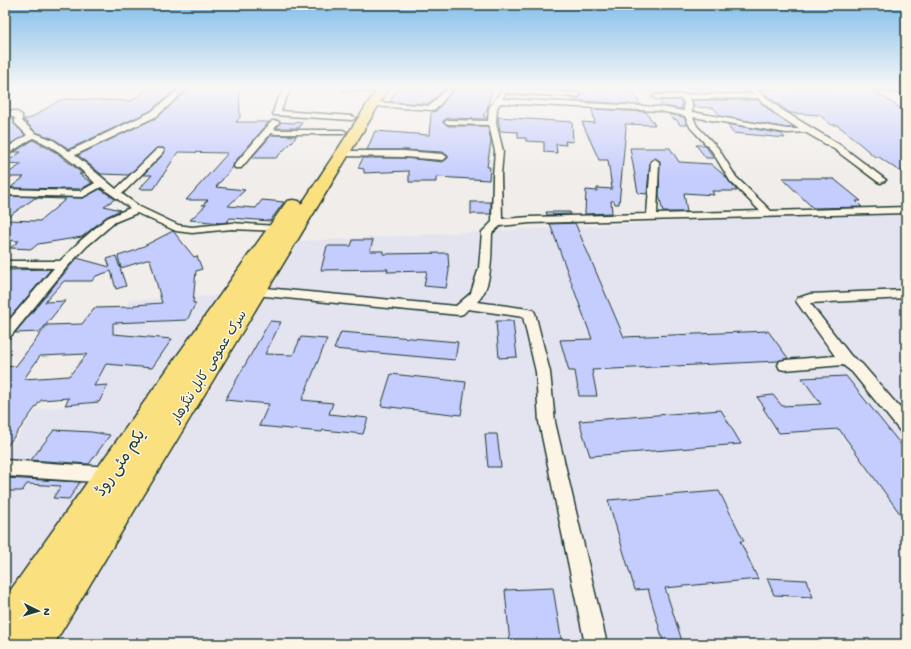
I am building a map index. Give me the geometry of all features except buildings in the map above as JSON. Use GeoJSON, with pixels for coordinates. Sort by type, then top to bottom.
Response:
{"type":"FeatureCollection","features":[{"type":"Feature","properties":{"kind":"highway","name":"سرک عمومی کابل ننگرهار"},"geometry":{"type":"LineString","coordinates":[[33,644],[243,293],[277,229],[344,143],[352,118]]}},
{"type":"Feature","properties":{"kind":"highway","name":"سرک عمومی کابل ننگرهار"},"geometry":{"type":"LineString","coordinates":[[243,293],[359,118]]}},
{"type":"Feature","properties":{"kind":"highway","name":"یکم مئی روڈ"},"geometry":{"type":"LineString","coordinates":[[5,629],[110,475],[243,293]]}},
{"type":"Feature","properties":{"kind":"street"},"geometry":{"type":"LineString","coordinates":[[19,118],[18,121],[32,135],[50,142],[69,154],[101,183],[136,209],[176,228],[192,230],[232,226],[277,229]]}},
{"type":"Feature","properties":{"kind":"street"},"geometry":{"type":"LineString","coordinates":[[69,154],[145,118]]}},
{"type":"Feature","properties":{"kind":"street"},"geometry":{"type":"LineString","coordinates":[[493,118],[492,123],[498,151],[497,223]]}},
{"type":"Feature","properties":{"kind":"street"},"geometry":{"type":"LineString","coordinates":[[690,118],[694,127],[715,150],[733,179],[769,214]]}},
{"type":"Feature","properties":{"kind":"street"},"geometry":{"type":"LineString","coordinates":[[719,118],[787,130],[801,131],[805,129]]}},
{"type":"Feature","properties":{"kind":"street"},"geometry":{"type":"LineString","coordinates":[[789,118],[837,147],[881,180]]}},
{"type":"Feature","properties":{"kind":"street"},"geometry":{"type":"LineString","coordinates":[[238,166],[270,130],[276,121]]}},
{"type":"Feature","properties":{"kind":"street"},"geometry":{"type":"LineString","coordinates":[[448,122],[492,123]]}},
{"type":"Feature","properties":{"kind":"street"},"geometry":{"type":"LineString","coordinates":[[270,130],[404,154],[443,157]]}},
{"type":"Feature","properties":{"kind":"street"},"geometry":{"type":"LineString","coordinates":[[5,153],[32,135]]}},
{"type":"Feature","properties":{"kind":"street"},"geometry":{"type":"LineString","coordinates":[[116,194],[160,151]]}},
{"type":"Feature","properties":{"kind":"street"},"geometry":{"type":"LineString","coordinates":[[652,217],[655,162]]}},
{"type":"Feature","properties":{"kind":"street"},"geometry":{"type":"LineString","coordinates":[[5,192],[83,194],[101,183]]}},
{"type":"Feature","properties":{"kind":"street"},"geometry":{"type":"LineString","coordinates":[[8,327],[63,264],[111,220],[136,209]]}},
{"type":"Feature","properties":{"kind":"street"},"geometry":{"type":"LineString","coordinates":[[243,293],[459,311],[477,295],[485,268],[487,232],[497,223],[537,220],[906,210]]}},
{"type":"Feature","properties":{"kind":"street"},"geometry":{"type":"LineString","coordinates":[[5,264],[63,264]]}},
{"type":"Feature","properties":{"kind":"street"},"geometry":{"type":"LineString","coordinates":[[906,294],[810,298],[802,301],[846,360],[856,368],[906,426]]}},
{"type":"Feature","properties":{"kind":"street"},"geometry":{"type":"LineString","coordinates":[[466,305],[529,313],[543,372],[547,422],[596,644]]}},
{"type":"Feature","properties":{"kind":"street"},"geometry":{"type":"LineString","coordinates":[[785,365],[846,360]]}},
{"type":"Feature","properties":{"kind":"street"},"geometry":{"type":"LineString","coordinates":[[5,468],[110,475]]}},
{"type":"Feature","properties":{"kind":"shaded area"},"geometry":{"type":"Polygon","coordinates":[[[906,210],[906,644],[56,644],[300,241],[906,210]]]}},
{"type":"Feature","properties":{"kind":"shaded area"},"geometry":{"type":"Polygon","coordinates":[[[231,295],[5,629],[5,455],[36,410],[65,406],[129,300],[231,295]]]}}]}
